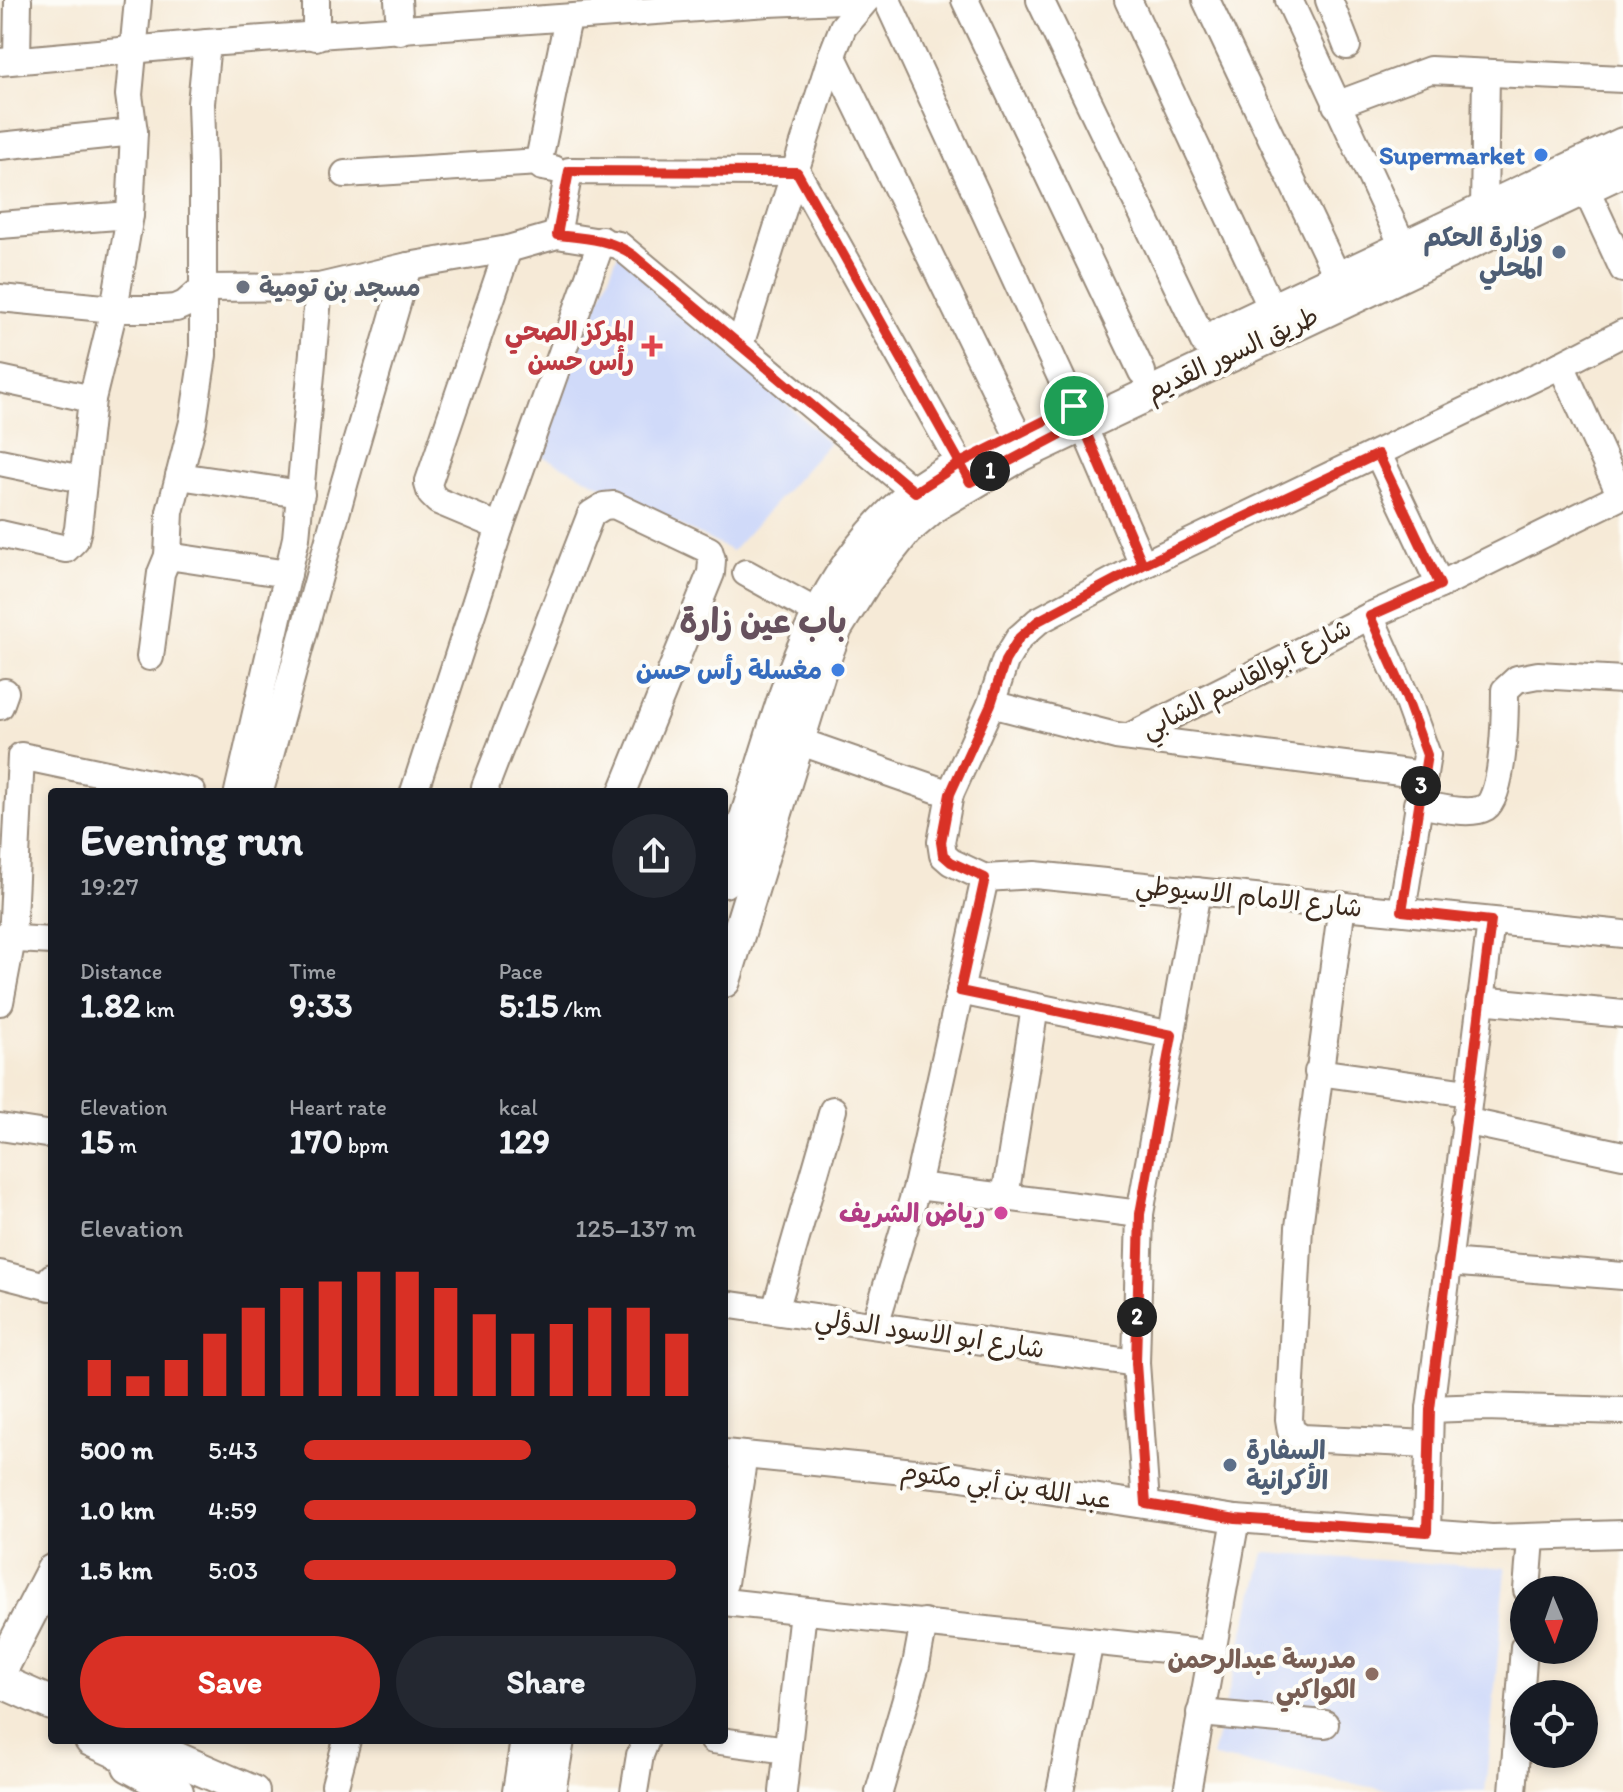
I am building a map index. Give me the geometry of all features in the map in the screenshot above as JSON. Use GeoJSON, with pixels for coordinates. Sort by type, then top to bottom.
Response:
{"type":"FeatureCollection","features":[{"type":"Feature","properties":{"kind":"main road","name":"طريق السور القديم"},"geometry":{"type":"LineString","coordinates":[[728,866],[796,661],[818,613],[849,562],[898,523],[935,505],[965,473],[1017,434],[1078,415],[1142,372],[1623,144]]}},
{"type":"Feature","properties":{"kind":"main road","name":"طريق السور القديم"},"geometry":{"type":"LineString","coordinates":[[728,968],[836,628],[915,492],[965,473],[1078,415],[1623,170]]}},
{"type":"Feature","properties":{"kind":"main road"},"geometry":{"type":"LineString","coordinates":[[0,1623],[46,1584]]}},
{"type":"Feature","properties":{"kind":"main road"},"geometry":{"type":"LineString","coordinates":[[0,1672],[46,1584]]}},
{"type":"Feature","properties":{"kind":"main road"},"geometry":{"type":"LineString","coordinates":[[0,1681],[48,1702]]}},
{"type":"Feature","properties":{"kind":"main road"},"geometry":{"type":"LineString","coordinates":[[0,1701],[48,1721]]}},
{"type":"Feature","properties":{"kind":"main road"},"geometry":{"type":"LineString","coordinates":[[95,1744],[177,1792]]}},
{"type":"Feature","properties":{"kind":"main road"},"geometry":{"type":"LineString","coordinates":[[97,1744],[204,1792]]}},
{"type":"Feature","properties":{"kind":"main road"},"geometry":{"type":"LineString","coordinates":[[143,1744],[253,1792]]}},
{"type":"Feature","properties":{"kind":"main road"},"geometry":{"type":"LineString","coordinates":[[519,1792],[526,1744]]}},
{"type":"Feature","properties":{"kind":"main road"},"geometry":{"type":"LineString","coordinates":[[549,1792],[557,1744]]}},
{"type":"Feature","properties":{"kind":"street"},"geometry":{"type":"LineString","coordinates":[[18,0],[8,61],[207,43],[400,31],[498,12],[842,0]]}},
{"type":"Feature","properties":{"kind":"street"},"geometry":{"type":"LineString","coordinates":[[0,534],[66,549],[75,540],[78,529],[92,399],[114,309],[130,215],[134,132],[129,95],[138,0]]}},
{"type":"Feature","properties":{"kind":"street"},"geometry":{"type":"LineString","coordinates":[[316,0],[316,37]]}},
{"type":"Feature","properties":{"kind":"street"},"geometry":{"type":"LineString","coordinates":[[398,0],[400,31]]}},
{"type":"Feature","properties":{"kind":"street"},"geometry":{"type":"LineString","coordinates":[[740,345],[832,55],[843,27],[866,0]]}},
{"type":"Feature","properties":{"kind":"street"},"geometry":{"type":"LineString","coordinates":[[887,0],[1078,415],[1143,565]]}},
{"type":"Feature","properties":{"kind":"street"},"geometry":{"type":"LineString","coordinates":[[965,0],[1142,372]]}},
{"type":"Feature","properties":{"kind":"street"},"geometry":{"type":"LineString","coordinates":[[1040,0],[1204,342]]}},
{"type":"Feature","properties":{"kind":"street"},"geometry":{"type":"LineString","coordinates":[[1128,0],[1272,309]]}},
{"type":"Feature","properties":{"kind":"street"},"geometry":{"type":"LineString","coordinates":[[1206,0],[1338,278]]}},
{"type":"Feature","properties":{"kind":"street"},"geometry":{"type":"LineString","coordinates":[[1289,0],[1403,246]]}},
{"type":"Feature","properties":{"kind":"street"},"geometry":{"type":"LineString","coordinates":[[1329,0],[1347,46]]}},
{"type":"Feature","properties":{"kind":"street"},"geometry":{"type":"LineString","coordinates":[[562,12],[540,162],[542,167],[569,171],[797,172]]}},
{"type":"Feature","properties":{"kind":"street"},"geometry":{"type":"LineString","coordinates":[[150,657],[161,573],[168,556],[170,512],[193,422],[203,355],[201,103],[207,43]]}},
{"type":"Feature","properties":{"kind":"street"},"geometry":{"type":"LineString","coordinates":[[832,55],[1017,434]]}},
{"type":"Feature","properties":{"kind":"street"},"geometry":{"type":"LineString","coordinates":[[1336,105],[1430,70],[1623,79]]}},
{"type":"Feature","properties":{"kind":"street"},"geometry":{"type":"LineString","coordinates":[[1484,209],[1486,73]]}},
{"type":"Feature","properties":{"kind":"street"},"geometry":{"type":"LineString","coordinates":[[0,146],[134,132]]}},
{"type":"Feature","properties":{"kind":"street"},"geometry":{"type":"LineString","coordinates":[[345,174],[540,162]]}},
{"type":"Feature","properties":{"kind":"street"},"geometry":{"type":"LineString","coordinates":[[557,235],[569,171]]}},
{"type":"Feature","properties":{"kind":"street"},"geometry":{"type":"LineString","coordinates":[[797,172],[965,473]]}},
{"type":"Feature","properties":{"kind":"street"},"geometry":{"type":"LineString","coordinates":[[1585,187],[1623,269]]}},
{"type":"Feature","properties":{"kind":"street"},"geometry":{"type":"LineString","coordinates":[[0,225],[130,215]]}},
{"type":"Feature","properties":{"kind":"street"},"geometry":{"type":"LineString","coordinates":[[0,298],[114,309],[176,308],[203,288],[319,287],[408,266],[508,249],[557,235],[602,240],[619,245],[633,255],[915,492]]}},
{"type":"Feature","properties":{"kind":"street"},"geometry":{"type":"LineString","coordinates":[[423,788],[500,527],[602,240]]}},
{"type":"Feature","properties":{"kind":"street"},"geometry":{"type":"LineString","coordinates":[[500,527],[438,501],[431,494],[428,484],[508,249]]}},
{"type":"Feature","properties":{"kind":"street"},"geometry":{"type":"LineString","coordinates":[[259,788],[408,266]]}},
{"type":"Feature","properties":{"kind":"street"},"geometry":{"type":"LineString","coordinates":[[239,788],[288,574],[301,494],[319,287]]}},
{"type":"Feature","properties":{"kind":"street"},"geometry":{"type":"LineString","coordinates":[[798,741],[950,794],[991,704],[1005,661],[1019,638],[1038,621],[1143,565],[1623,333]]}},
{"type":"Feature","properties":{"kind":"street"},"geometry":{"type":"LineString","coordinates":[[1561,365],[1622,501]]}},
{"type":"Feature","properties":{"kind":"street"},"geometry":{"type":"LineString","coordinates":[[0,379],[92,399]]}},
{"type":"Feature","properties":{"kind":"street"},"geometry":{"type":"LineString","coordinates":[[1378,454],[1440,585]]}},
{"type":"Feature","properties":{"kind":"street"},"geometry":{"type":"LineString","coordinates":[[0,462],[82,479]]}},
{"type":"Feature","properties":{"kind":"street"},"geometry":{"type":"LineString","coordinates":[[179,476],[301,494]]}},
{"type":"Feature","properties":{"kind":"street","name":"شارع أبوالقاسم الشابي"},"geometry":{"type":"LineString","coordinates":[[1129,737],[1588,510],[1622,501]]}},
{"type":"Feature","properties":{"kind":"street"},"geometry":{"type":"LineString","coordinates":[[485,788],[591,514],[604,506],[614,505],[709,550],[712,560],[711,573],[624,788]]}},
{"type":"Feature","properties":{"kind":"street"},"geometry":{"type":"LineString","coordinates":[[168,556],[288,574]]}},
{"type":"Feature","properties":{"kind":"street"},"geometry":{"type":"LineString","coordinates":[[746,573],[818,613]]}},
{"type":"Feature","properties":{"kind":"street"},"geometry":{"type":"LineString","coordinates":[[1370,616],[1421,734],[1427,755],[1402,911]]}},
{"type":"Feature","properties":{"kind":"street"},"geometry":{"type":"LineString","coordinates":[[1417,804],[1468,811],[1484,808],[1493,799],[1501,762],[1505,690],[1517,679],[1538,675],[1623,680]]}},
{"type":"Feature","properties":{"kind":"street"},"geometry":{"type":"LineString","coordinates":[[991,704],[1129,737],[1424,775]]}},
{"type":"Feature","properties":{"kind":"street"},"geometry":{"type":"LineString","coordinates":[[0,1002],[6,938],[10,754],[173,788]]}},
{"type":"Feature","properties":{"kind":"street","name":"شارع الامام الاسيوطي"},"geometry":{"type":"LineString","coordinates":[[950,794],[941,842],[943,855],[985,878],[1035,875],[1623,934]]}},
{"type":"Feature","properties":{"kind":"street"},"geometry":{"type":"LineString","coordinates":[[875,1325],[917,1186],[985,878]]}},
{"type":"Feature","properties":{"kind":"street"},"geometry":{"type":"LineString","coordinates":[[1146,1504],[1136,1363],[1140,1214],[1197,891]]}},
{"type":"Feature","properties":{"kind":"street"},"geometry":{"type":"LineString","coordinates":[[1342,905],[1299,1227],[1289,1419],[1291,1431],[1302,1438],[1429,1444]]}},
{"type":"Feature","properties":{"kind":"street"},"geometry":{"type":"LineString","coordinates":[[1427,1532],[1430,1409],[1491,921]]}},
{"type":"Feature","properties":{"kind":"street"},"geometry":{"type":"LineString","coordinates":[[6,938],[48,941]]}},
{"type":"Feature","properties":{"kind":"street"},"geometry":{"type":"LineString","coordinates":[[960,991],[1172,1035]]}},
{"type":"Feature","properties":{"kind":"street"},"geometry":{"type":"LineString","coordinates":[[1480,1000],[1623,1014]]}},
{"type":"Feature","properties":{"kind":"street"},"geometry":{"type":"LineString","coordinates":[[1005,1197],[1035,1007]]}},
{"type":"Feature","properties":{"kind":"street"},"geometry":{"type":"LineString","coordinates":[[1318,1072],[1468,1093]]}},
{"type":"Feature","properties":{"kind":"street"},"geometry":{"type":"LineString","coordinates":[[775,1311],[833,1110]]}},
{"type":"Feature","properties":{"kind":"street"},"geometry":{"type":"LineString","coordinates":[[1464,1121],[1623,1155]]}},
{"type":"Feature","properties":{"kind":"street"},"geometry":{"type":"LineString","coordinates":[[0,1127],[48,1134]]}},
{"type":"Feature","properties":{"kind":"street"},"geometry":{"type":"LineString","coordinates":[[917,1186],[1140,1214]]}},
{"type":"Feature","properties":{"kind":"street"},"geometry":{"type":"LineString","coordinates":[[1447,1262],[1623,1276]]}},
{"type":"Feature","properties":{"kind":"street"},"geometry":{"type":"LineString","coordinates":[[0,1274],[48,1286]]}},
{"type":"Feature","properties":{"kind":"street","name":"شارع ابو الاسود الدؤلي"},"geometry":{"type":"LineString","coordinates":[[728,1305],[1136,1363]]}},
{"type":"Feature","properties":{"kind":"street"},"geometry":{"type":"LineString","coordinates":[[1430,1409],[1484,1407],[1623,1411]]}},
{"type":"Feature","properties":{"kind":"street"},"geometry":{"type":"LineString","coordinates":[[728,1531],[734,1454]]}},
{"type":"Feature","properties":{"kind":"street","name":"عبد الله بن أبي مكتوم"},"geometry":{"type":"LineString","coordinates":[[734,1454],[955,1476],[1236,1519],[1531,1539],[1623,1534]]}},
{"type":"Feature","properties":{"kind":"street"},"geometry":{"type":"LineString","coordinates":[[1187,1792],[1236,1519]]}},
{"type":"Feature","properties":{"kind":"street"},"geometry":{"type":"LineString","coordinates":[[1528,1576],[1531,1539]]}},
{"type":"Feature","properties":{"kind":"street"},"geometry":{"type":"LineString","coordinates":[[728,1602],[1211,1654]]}},
{"type":"Feature","properties":{"kind":"street"},"geometry":{"type":"LineString","coordinates":[[783,1792],[803,1611]]}},
{"type":"Feature","properties":{"kind":"street"},"geometry":{"type":"LineString","coordinates":[[879,1792],[916,1665],[924,1622]]}},
{"type":"Feature","properties":{"kind":"street"},"geometry":{"type":"LineString","coordinates":[[1060,1792],[1090,1641]]}},
{"type":"Feature","properties":{"kind":"street"},"geometry":{"type":"LineString","coordinates":[[1513,1792],[1523,1664]]}},
{"type":"Feature","properties":{"kind":"street"},"geometry":{"type":"LineString","coordinates":[[1200,1713],[1325,1724]]}},
{"type":"Feature","properties":{"kind":"street"},"geometry":{"type":"LineString","coordinates":[[728,1742],[788,1750]]}},
{"type":"Feature","properties":{"kind":"street"},"geometry":{"type":"LineString","coordinates":[[335,1785],[346,1744]]}},
{"type":"Feature","properties":{"kind":"street"},"geometry":{"type":"LineString","coordinates":[[634,1792],[644,1744]]}},
{"type":"Feature","properties":{"kind":"shaded area","name":"المركز الصحي رأس حسن"},"geometry":{"type":"Polygon","coordinates":[[[620,249],[829,443],[732,551],[536,453],[620,249]]]}},
{"type":"Feature","properties":{"kind":"shaded area"},"geometry":{"type":"Polygon","coordinates":[[[1264,1553],[1506,1568],[1485,1792],[1398,1792],[1212,1757],[1264,1553]]]}},
{"type":"Feature","properties":{"kind":"place","name":"Supermarket"},"geometry":{"type":"Point","coordinates":[1541,155]}},
{"type":"Feature","properties":{"kind":"place","name":"وزارة الحكم المحلي"},"geometry":{"type":"Point","coordinates":[1559,252]}},
{"type":"Feature","properties":{"kind":"place","name":"مسجد بن تومية"},"geometry":{"type":"Point","coordinates":[243,287]}},
{"type":"Feature","properties":{"kind":"place","name":"المركز الصحي رأس حسن"},"geometry":{"type":"Point","coordinates":[652,346]}},
{"type":"Feature","properties":{"kind":"place","name":"مغسلة رأس حسن"},"geometry":{"type":"Point","coordinates":[838,670]}},
{"type":"Feature","properties":{"kind":"place","name":"رياض الشريف"},"geometry":{"type":"Point","coordinates":[1001,1213]}},
{"type":"Feature","properties":{"kind":"place","name":"السفارة الأكرانية"},"geometry":{"type":"Point","coordinates":[1230,1465]}},
{"type":"Feature","properties":{"kind":"place","name":"مدرسة عبدالرحمن الكواكبي"},"geometry":{"type":"Point","coordinates":[1372,1674]}},
{"type":"Feature","properties":{"kind":"district","name":"باب عين زارة"},"geometry":{"type":"Point","coordinates":[763,621]}},
{"type":"Feature","properties":{"kind":"route"},"geometry":{"type":"LineString","coordinates":[[1074,406],[960,463],[915,492],[633,255],[619,245],[602,240],[557,235],[569,171],[797,172],[960,463],[970,482],[1082,423],[1143,565],[1038,621],[1019,638],[1005,661],[991,704],[950,794],[941,842],[943,855],[951,862],[985,878],[960,991],[1172,1035],[1140,1214],[1136,1363],[1146,1504],[1236,1519],[1427,1532],[1430,1409],[1491,921],[1402,911],[1427,755],[1406,697],[1370,616],[1440,585],[1378,454],[1143,565],[1112,494],[1082,423],[1074,406]]}}]}
